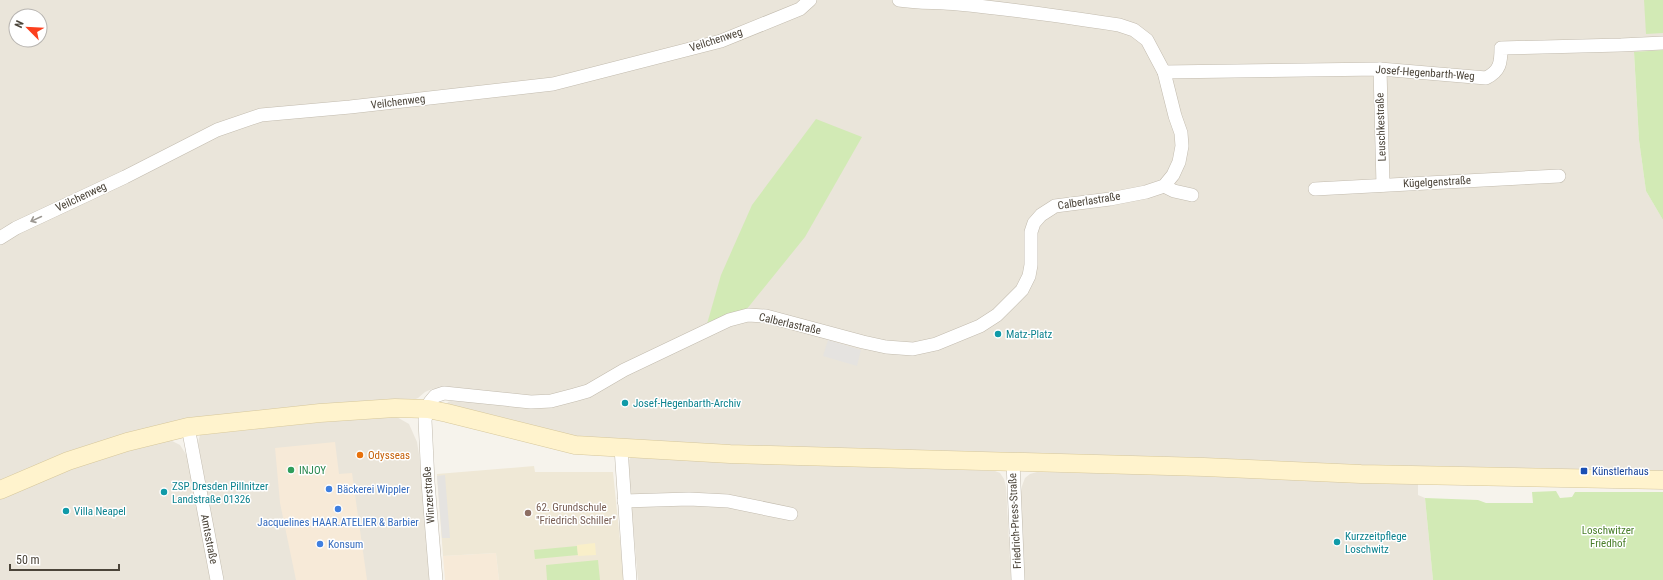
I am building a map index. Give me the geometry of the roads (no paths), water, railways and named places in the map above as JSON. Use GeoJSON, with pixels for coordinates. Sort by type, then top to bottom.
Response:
{"type":"FeatureCollection","features":[{"type":"Feature","properties":{"kind":"main road"},"geometry":{"type":"LineString","coordinates":[[0,490],[68,461],[127,442],[188,427],[338,411],[395,408],[428,409],[575,445],[621,448],[738,454],[1211,468],[1360,474],[1663,480]]}},
{"type":"Feature","properties":{"kind":"street","name":"Veilchenweg"},"geometry":{"type":"LineString","coordinates":[[0,238],[16,228],[125,177],[217,130],[261,115],[350,107],[554,84],[721,41],[800,8],[810,0]]}},
{"type":"Feature","properties":{"kind":"street"},"geometry":{"type":"LineString","coordinates":[[899,0],[916,3],[956,3],[1119,25],[1134,30],[1147,40],[1164,72],[1175,116],[1182,133],[1182,146],[1179,162],[1173,175],[1164,186],[1174,191],[1192,195]]}},
{"type":"Feature","properties":{"kind":"street","name":"Josef-Hegenbarth-Weg"},"geometry":{"type":"LineString","coordinates":[[1164,72],[1380,69],[1486,78],[1493,75],[1499,68],[1501,63],[1501,48],[1663,43]]}},
{"type":"Feature","properties":{"kind":"street","name":"Leuschkestraße"},"geometry":{"type":"LineString","coordinates":[[1380,69],[1383,185]]}},
{"type":"Feature","properties":{"kind":"street","name":"Kügelgenstraße"},"geometry":{"type":"LineString","coordinates":[[1315,189],[1559,176]]}},
{"type":"Feature","properties":{"kind":"street","name":"Calberlastraße"},"geometry":{"type":"LineString","coordinates":[[428,409],[430,402],[435,396],[444,393],[531,402],[551,401],[588,391],[624,370],[729,320],[748,315],[766,316],[886,347],[913,349],[936,344],[980,326],[997,315],[1022,290],[1029,276],[1032,265],[1031,232],[1034,223],[1041,215],[1055,206],[1110,199],[1146,192],[1164,186]]}},
{"type":"Feature","properties":{"kind":"street","name":"Winzerstraße"},"geometry":{"type":"LineString","coordinates":[[428,409],[425,420],[428,482],[436,580]]}},
{"type":"Feature","properties":{"kind":"street","name":"Amtsstraße"},"geometry":{"type":"LineString","coordinates":[[188,427],[217,580]]}},
{"type":"Feature","properties":{"kind":"street"},"geometry":{"type":"LineString","coordinates":[[621,448],[630,580]]}},
{"type":"Feature","properties":{"kind":"street","name":"Friedrich-Press-Straße"},"geometry":{"type":"LineString","coordinates":[[1012,462],[1018,580]]}},
{"type":"Feature","properties":{"kind":"street"},"geometry":{"type":"LineString","coordinates":[[624,501],[689,499],[728,501],[791,514]]}},
{"type":"Feature","properties":{"kind":"place","name":"Matz-Platz"},"geometry":{"type":"Point","coordinates":[998,334]}},
{"type":"Feature","properties":{"kind":"place","name":"Josef-Hegenbarth-Archiv"},"geometry":{"type":"Point","coordinates":[625,403]}},
{"type":"Feature","properties":{"kind":"place","name":"Odysseas"},"geometry":{"type":"Point","coordinates":[360,455]}},
{"type":"Feature","properties":{"kind":"place","name":"INJOY"},"geometry":{"type":"Point","coordinates":[291,470]}},
{"type":"Feature","properties":{"kind":"place","name":"Künstlerhaus"},"geometry":{"type":"Point","coordinates":[1584,471]}},
{"type":"Feature","properties":{"kind":"place","name":"Bäckerei Wippler"},"geometry":{"type":"Point","coordinates":[329,489]}},
{"type":"Feature","properties":{"kind":"place","name":"ZSP Dresden Pillnitzer Landstraße 01326"},"geometry":{"type":"Point","coordinates":[164,492]}},
{"type":"Feature","properties":{"kind":"place","name":"Jacquelines HAAR.ATELIER & Barbier"},"geometry":{"type":"Point","coordinates":[338,509]}},
{"type":"Feature","properties":{"kind":"place","name":"Villa Neapel"},"geometry":{"type":"Point","coordinates":[66,511]}},
{"type":"Feature","properties":{"kind":"place","name":"62. Grundschule \"Friedrich Schiller\""},"geometry":{"type":"Point","coordinates":[528,513]}},
{"type":"Feature","properties":{"kind":"place","name":"Kurzzeitpflege Loschwitz"},"geometry":{"type":"Point","coordinates":[1337,542]}},
{"type":"Feature","properties":{"kind":"place","name":"Konsum"},"geometry":{"type":"Point","coordinates":[320,544]}},
{"type":"Feature","properties":{"kind":"park label","name":"Loschwitzer Friedhof"},"geometry":{"type":"Point","coordinates":[1608,536]}}]}
